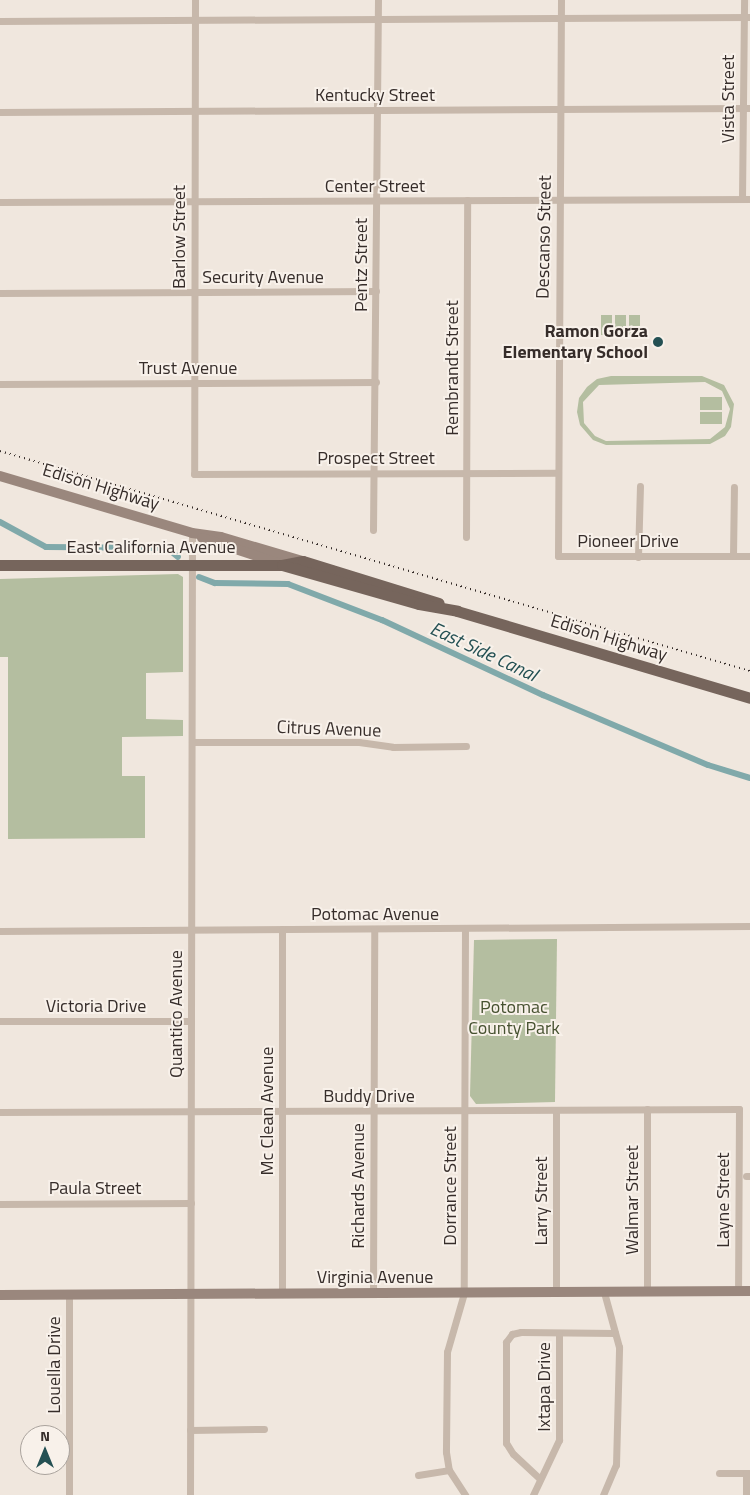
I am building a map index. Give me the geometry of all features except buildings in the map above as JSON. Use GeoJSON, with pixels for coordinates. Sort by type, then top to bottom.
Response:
{"type":"FeatureCollection","features":[{"type":"Feature","properties":{"kind":"main road","name":"East California Avenue"},"geometry":{"type":"LineString","coordinates":[[0,565],[282,565],[303,561]]}},
{"type":"Feature","properties":{"kind":"main road","name":"Edison Highway"},"geometry":{"type":"LineString","coordinates":[[303,561],[422,596],[458,611],[750,698]]}},
{"type":"Feature","properties":{"kind":"main road","name":"Edison Highway"},"geometry":{"type":"LineString","coordinates":[[282,565],[419,604],[458,611]]}},
{"type":"Feature","properties":{"kind":"street","name":"Barlow Street"},"geometry":{"type":"LineString","coordinates":[[194,474],[195,0]]}},
{"type":"Feature","properties":{"kind":"street","name":"Pentz Street"},"geometry":{"type":"LineString","coordinates":[[373,530],[376,382],[378,0]]}},
{"type":"Feature","properties":{"kind":"street","name":"Descanso Street"},"geometry":{"type":"LineString","coordinates":[[557,473],[561,0]]}},
{"type":"Feature","properties":{"kind":"street","name":"Vista Street"},"geometry":{"type":"LineString","coordinates":[[744,0],[747,17],[746,199]]}},
{"type":"Feature","properties":{"kind":"street"},"geometry":{"type":"LineString","coordinates":[[0,21],[747,17]]}},
{"type":"Feature","properties":{"kind":"street","name":"Kentucky Street"},"geometry":{"type":"LineString","coordinates":[[0,112],[746,108]]}},
{"type":"Feature","properties":{"kind":"street","name":"Center Street"},"geometry":{"type":"LineString","coordinates":[[0,202],[746,199]]}},
{"type":"Feature","properties":{"kind":"street","name":"Rembrandt Street"},"geometry":{"type":"LineString","coordinates":[[466,537],[467,200]]}},
{"type":"Feature","properties":{"kind":"street","name":"Security Avenue"},"geometry":{"type":"LineString","coordinates":[[0,293],[376,291]]}},
{"type":"Feature","properties":{"kind":"street","name":"Trust Avenue"},"geometry":{"type":"LineString","coordinates":[[0,384],[376,382]]}},
{"type":"Feature","properties":{"kind":"street","name":"Prospect Street"},"geometry":{"type":"LineString","coordinates":[[194,474],[557,473]]}},
{"type":"Feature","properties":{"kind":"street","name":"Pioneer Drive"},"geometry":{"type":"LineString","coordinates":[[557,473],[558,556],[750,556]]}},
{"type":"Feature","properties":{"kind":"street","name":"Edison Highway"},"geometry":{"type":"LineString","coordinates":[[0,476],[192,533],[221,537],[303,561]]}},
{"type":"Feature","properties":{"kind":"street"},"geometry":{"type":"LineString","coordinates":[[638,557],[640,486]]}},
{"type":"Feature","properties":{"kind":"street"},"geometry":{"type":"LineString","coordinates":[[732,556],[734,487]]}},
{"type":"Feature","properties":{"kind":"street","name":"Edison Highway"},"geometry":{"type":"LineString","coordinates":[[192,533],[213,543],[282,565]]}},
{"type":"Feature","properties":{"kind":"street","name":"Quantico Avenue"},"geometry":{"type":"LineString","coordinates":[[190,1495],[192,533]]}},
{"type":"Feature","properties":{"kind":"street","name":"Citrus Avenue"},"geometry":{"type":"LineString","coordinates":[[192,742],[359,742],[393,747],[466,746]]}},
{"type":"Feature","properties":{"kind":"street","name":"Potomac Avenue"},"geometry":{"type":"LineString","coordinates":[[0,931],[750,926]]}},
{"type":"Feature","properties":{"kind":"street","name":"Dorrance Street"},"geometry":{"type":"LineString","coordinates":[[449,1470],[447,1352],[464,1292],[465,928]]}},
{"type":"Feature","properties":{"kind":"street","name":"Mc Clean Avenue"},"geometry":{"type":"LineString","coordinates":[[282,929],[282,1294]]}},
{"type":"Feature","properties":{"kind":"street","name":"Richards Avenue"},"geometry":{"type":"LineString","coordinates":[[373,1293],[374,929]]}},
{"type":"Feature","properties":{"kind":"street","name":"Victoria Drive"},"geometry":{"type":"LineString","coordinates":[[0,1021],[191,1021]]}},
{"type":"Feature","properties":{"kind":"street","name":"Walmar Street"},"geometry":{"type":"LineString","coordinates":[[647,1109],[647,1292]]}},
{"type":"Feature","properties":{"kind":"street","name":"Buddy Drive"},"geometry":{"type":"LineString","coordinates":[[0,1112],[739,1109]]}},
{"type":"Feature","properties":{"kind":"street","name":"Layne Street"},"geometry":{"type":"LineString","coordinates":[[738,1291],[739,1109]]}},
{"type":"Feature","properties":{"kind":"street","name":"Larry Street"},"geometry":{"type":"LineString","coordinates":[[556,1110],[556,1292]]}},
{"type":"Feature","properties":{"kind":"street","name":"Paula Street"},"geometry":{"type":"LineString","coordinates":[[0,1204],[191,1203]]}},
{"type":"Feature","properties":{"kind":"street","name":"Virginia Avenue"},"geometry":{"type":"LineString","coordinates":[[0,1295],[750,1291]]}},
{"type":"Feature","properties":{"kind":"street"},"geometry":{"type":"LineString","coordinates":[[604,1292],[618,1347],[616,1465],[605,1494]]}},
{"type":"Feature","properties":{"kind":"street","name":"Louella Drive"},"geometry":{"type":"LineString","coordinates":[[69,1295],[69,1495]]}},
{"type":"Feature","properties":{"kind":"street","name":"Ixtapa Drive"},"geometry":{"type":"LineString","coordinates":[[533,1495],[539,1478],[559,1440],[559,1333]]}},
{"type":"Feature","properties":{"kind":"street"},"geometry":{"type":"LineString","coordinates":[[539,1478],[518,1460],[506,1442],[504,1352],[512,1334],[615,1333]]}},
{"type":"Feature","properties":{"kind":"street"},"geometry":{"type":"LineString","coordinates":[[190,1430],[264,1429]]}},
{"type":"Feature","properties":{"kind":"street"},"geometry":{"type":"LineString","coordinates":[[418,1475],[449,1470],[465,1495]]}},
{"type":"Feature","properties":{"kind":"street"},"geometry":{"type":"LineString","coordinates":[[719,1473],[748,1473],[746,1495]]}},
{"type":"Feature","properties":{"kind":"green space"},"geometry":{"type":"Polygon","coordinates":[[[601,315],[612,315],[612,335],[601,335],[601,315]]]}},
{"type":"Feature","properties":{"kind":"green space"},"geometry":{"type":"Polygon","coordinates":[[[615,315],[626,315],[626,335],[615,335],[615,315]]]}},
{"type":"Feature","properties":{"kind":"green space"},"geometry":{"type":"Polygon","coordinates":[[[629,315],[640,315],[640,335],[629,335],[629,315]]]}},
{"type":"Feature","properties":{"kind":"green space"},"geometry":{"type":"Polygon","coordinates":[[[611,376],[702,376],[724,385],[734,404],[731,427],[725,436],[710,444],[606,445],[593,440],[580,425],[577,412],[579,398],[587,387],[597,379],[611,376]],[[705,382],[599,385],[583,402],[584,423],[595,436],[606,441],[710,439],[725,427],[730,409],[722,391],[705,382]]]}},
{"type":"Feature","properties":{"kind":"green space"},"geometry":{"type":"Polygon","coordinates":[[[700,397],[722,397],[722,410],[700,410],[700,397]]]}},
{"type":"Feature","properties":{"kind":"green space"},"geometry":{"type":"Polygon","coordinates":[[[700,412],[722,412],[722,424],[700,424],[700,412]]]}},
{"type":"Feature","properties":{"kind":"green space"},"geometry":{"type":"Polygon","coordinates":[[[178,574],[183,577],[183,672],[146,673],[146,719],[183,720],[183,736],[122,737],[122,776],[145,776],[145,838],[8,839],[8,657],[0,657],[0,579],[178,574]]]}},
{"type":"Feature","properties":{"kind":"green space","name":"Potomac County Park"},"geometry":{"type":"Polygon","coordinates":[[[557,939],[555,1102],[476,1104],[470,1096],[474,940],[557,939]]]}},
{"type":"Feature","properties":{"kind":"waterway","name":"East Side Canal"},"geometry":{"type":"LineString","coordinates":[[0,522],[46,547],[167,548],[178,557]]}},
{"type":"Feature","properties":{"kind":"waterway","name":"East Side Canal"},"geometry":{"type":"LineString","coordinates":[[199,577],[215,583],[288,584],[382,620],[543,695],[708,765],[750,778]]}},
{"type":"Feature","properties":{"kind":"railway"},"geometry":{"type":"LineString","coordinates":[[0,451],[750,671]]}},
{"type":"Feature","properties":{"kind":"place","name":"Ramon Gorza Elementary School"},"geometry":{"type":"Point","coordinates":[658,342]}}]}
